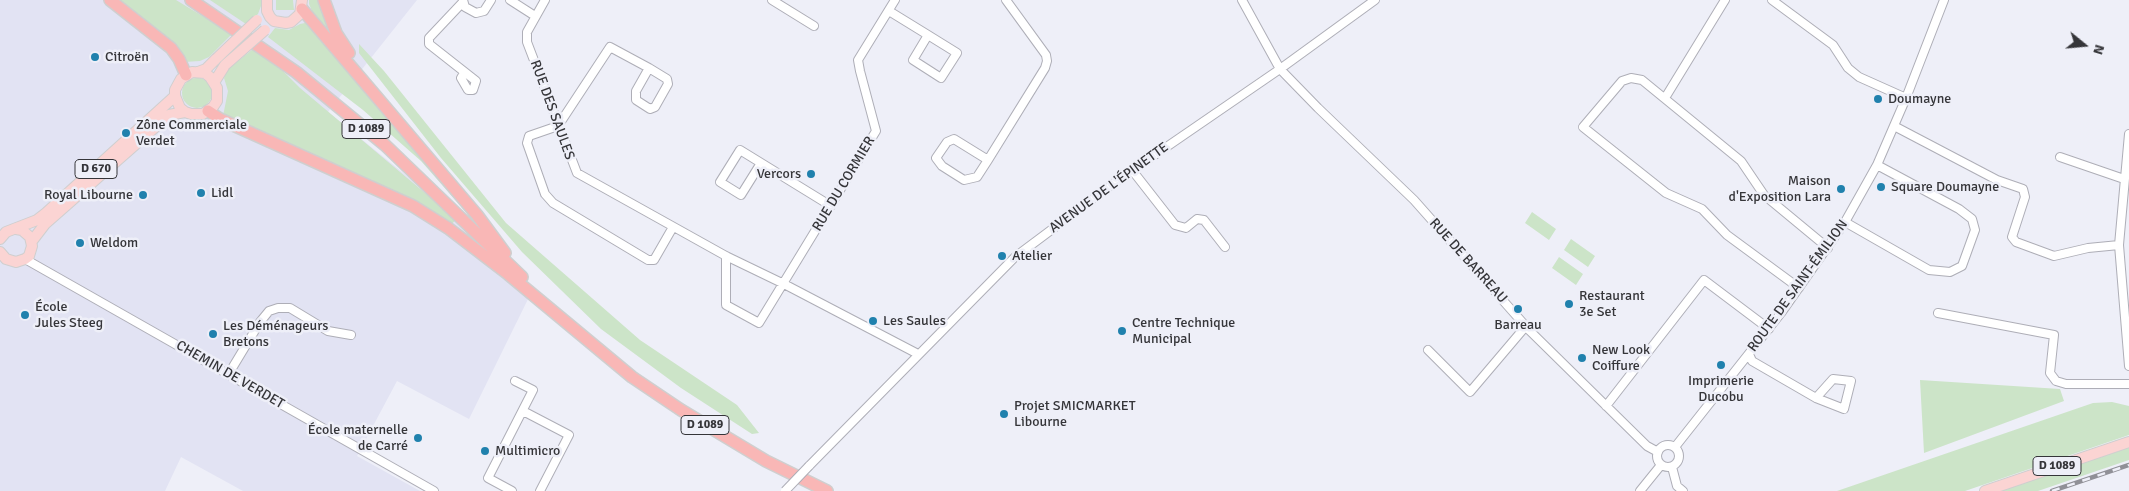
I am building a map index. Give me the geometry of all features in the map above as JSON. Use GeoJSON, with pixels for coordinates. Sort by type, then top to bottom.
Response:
{"type":"FeatureCollection","features":[{"type":"Feature","properties":{"kind":"highway"},"geometry":{"type":"LineString","coordinates":[[110,0],[170,48],[179,59],[186,75]]}},
{"type":"Feature","properties":{"kind":"highway","name":"D 1089"},"geometry":{"type":"LineString","coordinates":[[191,0],[296,72],[385,145],[593,343],[632,376],[681,410],[766,461],[827,491]]}},
{"type":"Feature","properties":{"kind":"highway"},"geometry":{"type":"LineString","coordinates":[[324,0],[336,33],[371,89]]}},
{"type":"Feature","properties":{"kind":"highway"},"geometry":{"type":"LineString","coordinates":[[303,3],[428,160],[477,215],[524,278]]}},
{"type":"Feature","properties":{"kind":"highway"},"geometry":{"type":"LineString","coordinates":[[208,111],[220,119],[413,206],[448,228],[493,262],[593,343]]}},
{"type":"Feature","properties":{"kind":"main road"},"geometry":{"type":"LineString","coordinates":[[267,0],[267,11],[274,21],[286,23],[291,22],[300,14],[303,3]]}},
{"type":"Feature","properties":{"kind":"main road"},"geometry":{"type":"LineString","coordinates":[[198,72],[205,73],[215,81],[218,88],[217,101],[208,111],[197,115],[185,112],[180,108],[175,96],[177,84],[186,75],[206,68],[267,11]]}},
{"type":"Feature","properties":{"kind":"main road"},"geometry":{"type":"LineString","coordinates":[[215,81],[225,65],[274,21]]}},
{"type":"Feature","properties":{"kind":"main road","name":"D 670"},"geometry":{"type":"LineString","coordinates":[[16,229],[46,213],[175,96]]}},
{"type":"Feature","properties":{"kind":"main road","name":"D 670"},"geometry":{"type":"LineString","coordinates":[[32,241],[45,224],[156,125],[169,115],[185,112]]}},
{"type":"Feature","properties":{"kind":"main road"},"geometry":{"type":"LineString","coordinates":[[0,239],[6,232],[16,229],[26,233],[32,241],[31,251],[25,259],[10,262],[0,267]]}},
{"type":"Feature","properties":{"kind":"main road"},"geometry":{"type":"LineString","coordinates":[[0,252],[10,262]]}},
{"type":"Feature","properties":{"kind":"main road","name":"D 1089"},"geometry":{"type":"LineString","coordinates":[[1985,491],[2129,442]]}},
{"type":"Feature","properties":{"kind":"street"},"geometry":{"type":"LineString","coordinates":[[464,73],[429,44],[429,38],[462,2],[476,13],[484,11],[491,0]]}},
{"type":"Feature","properties":{"kind":"street"},"geometry":{"type":"LineString","coordinates":[[510,0],[536,16]]}},
{"type":"Feature","properties":{"kind":"street","name":"RUE DES SAULES"},"geometry":{"type":"LineString","coordinates":[[545,0],[527,32],[527,42],[577,173],[726,256],[918,354]]}},
{"type":"Feature","properties":{"kind":"street"},"geometry":{"type":"LineString","coordinates":[[772,0],[814,26]]}},
{"type":"Feature","properties":{"kind":"street","name":"RUE DU CORMIER"},"geometry":{"type":"LineString","coordinates":[[784,284],[876,131],[858,60],[896,0]]}},
{"type":"Feature","properties":{"kind":"street"},"geometry":{"type":"LineString","coordinates":[[988,160],[954,139],[947,142],[936,158],[942,166],[964,180],[977,177],[988,160],[1045,68],[1046,55],[1006,0]]}},
{"type":"Feature","properties":{"kind":"street","name":"RUE DE BARREAU"},"geometry":{"type":"LineString","coordinates":[[1242,0],[1280,69],[1414,200],[1526,326],[1646,446],[1658,452]]}},
{"type":"Feature","properties":{"kind":"street","name":"AVENUE DE L'ÉPINETTE"},"geometry":{"type":"LineString","coordinates":[[785,491],[1014,257],[1132,170],[1280,69],[1375,0]]}},
{"type":"Feature","properties":{"kind":"street"},"geometry":{"type":"LineString","coordinates":[[1665,98],[1725,0]]}},
{"type":"Feature","properties":{"kind":"street"},"geometry":{"type":"LineString","coordinates":[[1772,0],[1833,45],[1848,68],[1860,77],[1906,98]]}},
{"type":"Feature","properties":{"kind":"street","name":"ROUTE DE SAINT-ÉMILION"},"geometry":{"type":"LineString","coordinates":[[1676,447],[1799,288],[1845,222],[1877,165],[1906,98],[1944,0]]}},
{"type":"Feature","properties":{"kind":"street"},"geometry":{"type":"LineString","coordinates":[[889,11],[928,35],[957,53],[941,78],[913,60],[928,35]]}},
{"type":"Feature","properties":{"kind":"street"},"geometry":{"type":"LineString","coordinates":[[649,68],[636,91],[636,100],[650,109],[655,107],[668,84],[667,79],[649,68],[610,47],[558,126],[529,136],[527,142],[545,194],[553,203],[648,260],[654,260],[673,227]]}},
{"type":"Feature","properties":{"kind":"street"},"geometry":{"type":"LineString","coordinates":[[1799,288],[1727,235],[1702,209],[1666,193],[1583,127],[1622,80],[1631,78],[1642,80],[1741,161],[1764,195],[1828,248]]}},
{"type":"Feature","properties":{"kind":"street"},"geometry":{"type":"LineString","coordinates":[[1894,126],[1997,180],[2023,189],[2025,197],[2012,237],[2016,242],[2054,256],[2088,248],[2119,245]]}},
{"type":"Feature","properties":{"kind":"street"},"geometry":{"type":"LineString","coordinates":[[2129,134],[2119,245],[2129,366]]}},
{"type":"Feature","properties":{"kind":"street"},"geometry":{"type":"LineString","coordinates":[[761,163],[741,195],[720,182],[740,150],[831,206]]}},
{"type":"Feature","properties":{"kind":"street"},"geometry":{"type":"LineString","coordinates":[[2060,157],[2124,179]]}},
{"type":"Feature","properties":{"kind":"street"},"geometry":{"type":"LineString","coordinates":[[1845,222],[1929,270],[1950,272],[1962,266],[1975,230],[1972,218],[1877,165]]}},
{"type":"Feature","properties":{"kind":"street"},"geometry":{"type":"LineString","coordinates":[[1132,170],[1175,225],[1186,228],[1197,219],[1204,220],[1225,247]]}},
{"type":"Feature","properties":{"kind":"street"},"geometry":{"type":"LineString","coordinates":[[726,256],[726,305],[759,323],[784,284]]}},
{"type":"Feature","properties":{"kind":"street","name":"CHEMIN DE VERDET"},"geometry":{"type":"LineString","coordinates":[[25,259],[434,491]]}},
{"type":"Feature","properties":{"kind":"street"},"geometry":{"type":"LineString","coordinates":[[1606,406],[1704,280],[1768,329]]}},
{"type":"Feature","properties":{"kind":"street"},"geometry":{"type":"LineString","coordinates":[[228,375],[260,322],[269,311],[278,308],[290,308],[328,331],[351,335]]}},
{"type":"Feature","properties":{"kind":"street"},"geometry":{"type":"LineString","coordinates":[[1938,313],[2054,335],[2050,373],[2056,380],[2066,384],[2129,384]]}},
{"type":"Feature","properties":{"kind":"street"},"geometry":{"type":"LineString","coordinates":[[1428,350],[1470,392],[1526,326]]}},
{"type":"Feature","properties":{"kind":"street"},"geometry":{"type":"LineString","coordinates":[[1749,354],[1752,361],[1816,398],[1844,409],[1851,381],[1833,379],[1816,398]]}},
{"type":"Feature","properties":{"kind":"street"},"geometry":{"type":"LineString","coordinates":[[512,491],[488,478],[533,390],[516,381]]}},
{"type":"Feature","properties":{"kind":"street"},"geometry":{"type":"LineString","coordinates":[[523,410],[569,435],[540,491]]}},
{"type":"Feature","properties":{"kind":"street"},"geometry":{"type":"LineString","coordinates":[[1666,445],[1676,447],[1679,453],[1679,460],[1672,467],[1666,468],[1661,465],[1657,459],[1658,452],[1666,445]]}},
{"type":"Feature","properties":{"kind":"street"},"geometry":{"type":"LineString","coordinates":[[1640,491],[1661,465]]}},
{"type":"Feature","properties":{"kind":"street"},"geometry":{"type":"LineString","coordinates":[[1672,467],[1677,486],[1683,491]]}},
{"type":"Feature","properties":{"kind":"shaded area"},"geometry":{"type":"Polygon","coordinates":[[[0,0],[417,0],[328,112],[412,180],[532,291],[469,419],[397,381],[357,456],[420,491],[243,491],[181,457],[165,491],[0,491],[0,0]]]}},
{"type":"Feature","properties":{"kind":"green space"},"geometry":{"type":"Polygon","coordinates":[[[120,0],[176,0],[232,34],[209,57],[200,61],[184,62],[182,54],[173,42],[120,0]]]}},
{"type":"Feature","properties":{"kind":"green space"},"geometry":{"type":"Polygon","coordinates":[[[210,0],[261,0],[261,6],[258,14],[246,24],[210,0]]]}},
{"type":"Feature","properties":{"kind":"green space"},"geometry":{"type":"Polygon","coordinates":[[[276,0],[293,0],[294,10],[276,10],[276,0]]]}},
{"type":"Feature","properties":{"kind":"green space"},"geometry":{"type":"Polygon","coordinates":[[[309,0],[321,0],[331,35],[316,20],[309,0]]]}},
{"type":"Feature","properties":{"kind":"green space"},"geometry":{"type":"Polygon","coordinates":[[[305,23],[312,27],[474,216],[472,219],[421,161],[363,110],[268,37],[275,28],[289,30],[305,23]]]}},
{"type":"Feature","properties":{"kind":"green space"},"geometry":{"type":"Polygon","coordinates":[[[359,44],[384,71],[506,223],[640,340],[737,405],[759,433],[752,434],[681,388],[601,329],[522,252],[441,158],[359,53],[359,44]]]}},
{"type":"Feature","properties":{"kind":"green space"},"geometry":{"type":"Polygon","coordinates":[[[253,49],[278,66],[300,88],[456,219],[452,224],[223,116],[228,91],[224,78],[227,70],[253,49]]]}},
{"type":"Feature","properties":{"kind":"green space"},"geometry":{"type":"Polygon","coordinates":[[[197,78],[208,82],[212,93],[208,104],[197,108],[186,104],[182,93],[186,82],[197,78]]]}},
{"type":"Feature","properties":{"kind":"green space"},"geometry":{"type":"Polygon","coordinates":[[[1532,212],[1556,229],[1549,240],[1525,223],[1532,212]]]}},
{"type":"Feature","properties":{"kind":"green space"},"geometry":{"type":"Polygon","coordinates":[[[1571,239],[1595,256],[1588,267],[1564,250],[1571,239]]]}},
{"type":"Feature","properties":{"kind":"green space"},"geometry":{"type":"Polygon","coordinates":[[[1559,257],[1583,274],[1576,285],[1552,268],[1559,257]]]}},
{"type":"Feature","properties":{"kind":"green space"},"geometry":{"type":"Polygon","coordinates":[[[1920,380],[2060,389],[2064,401],[1924,453],[1920,380]]]}},
{"type":"Feature","properties":{"kind":"green space"},"geometry":{"type":"Polygon","coordinates":[[[2112,402],[2129,406],[2129,435],[1965,491],[1837,491],[2093,403],[2112,402]]]}},
{"type":"Feature","properties":{"kind":"green space"},"geometry":{"type":"Polygon","coordinates":[[[2129,446],[2129,460],[2038,491],[1996,491],[2129,446]]]}},
{"type":"Feature","properties":{"kind":"railway"},"geometry":{"type":"LineString","coordinates":[[2052,491],[2129,465]]}},
{"type":"Feature","properties":{"kind":"place","name":"Citroën"},"geometry":{"type":"Point","coordinates":[95,57]}},
{"type":"Feature","properties":{"kind":"place","name":"Doumayne"},"geometry":{"type":"Point","coordinates":[1878,99]}},
{"type":"Feature","properties":{"kind":"place","name":"Zône Commerciale Verdet"},"geometry":{"type":"Point","coordinates":[126,133]}},
{"type":"Feature","properties":{"kind":"place","name":"Vercors"},"geometry":{"type":"Point","coordinates":[811,174]}},
{"type":"Feature","properties":{"kind":"place","name":"Square Doumayne"},"geometry":{"type":"Point","coordinates":[1881,187]}},
{"type":"Feature","properties":{"kind":"place","name":"Maison d'Exposition Lara"},"geometry":{"type":"Point","coordinates":[1841,189]}},
{"type":"Feature","properties":{"kind":"place","name":"Lidl"},"geometry":{"type":"Point","coordinates":[201,193]}},
{"type":"Feature","properties":{"kind":"place","name":"Royal Libourne"},"geometry":{"type":"Point","coordinates":[143,195]}},
{"type":"Feature","properties":{"kind":"place","name":"Weldom"},"geometry":{"type":"Point","coordinates":[80,243]}},
{"type":"Feature","properties":{"kind":"place","name":"Atelier"},"geometry":{"type":"Point","coordinates":[1002,256]}},
{"type":"Feature","properties":{"kind":"place","name":"Restaurant 3e Set"},"geometry":{"type":"Point","coordinates":[1569,304]}},
{"type":"Feature","properties":{"kind":"place","name":"Barreau"},"geometry":{"type":"Point","coordinates":[1518,309]}},
{"type":"Feature","properties":{"kind":"place","name":"École Jules Steeg"},"geometry":{"type":"Point","coordinates":[25,315]}},
{"type":"Feature","properties":{"kind":"place","name":"Les Saules"},"geometry":{"type":"Point","coordinates":[873,321]}},
{"type":"Feature","properties":{"kind":"place","name":"Centre Technique Municipal"},"geometry":{"type":"Point","coordinates":[1122,331]}},
{"type":"Feature","properties":{"kind":"place","name":"Les Déménageurs Bretons"},"geometry":{"type":"Point","coordinates":[213,334]}},
{"type":"Feature","properties":{"kind":"place","name":"New Look Coiffure"},"geometry":{"type":"Point","coordinates":[1582,358]}},
{"type":"Feature","properties":{"kind":"place","name":"Imprimerie Ducobu"},"geometry":{"type":"Point","coordinates":[1721,365]}},
{"type":"Feature","properties":{"kind":"place","name":"Projet SMICMARKET Libourne"},"geometry":{"type":"Point","coordinates":[1004,414]}},
{"type":"Feature","properties":{"kind":"place","name":"École maternelle de Carré"},"geometry":{"type":"Point","coordinates":[418,438]}},
{"type":"Feature","properties":{"kind":"place","name":"Multimicro"},"geometry":{"type":"Point","coordinates":[485,451]}}]}
